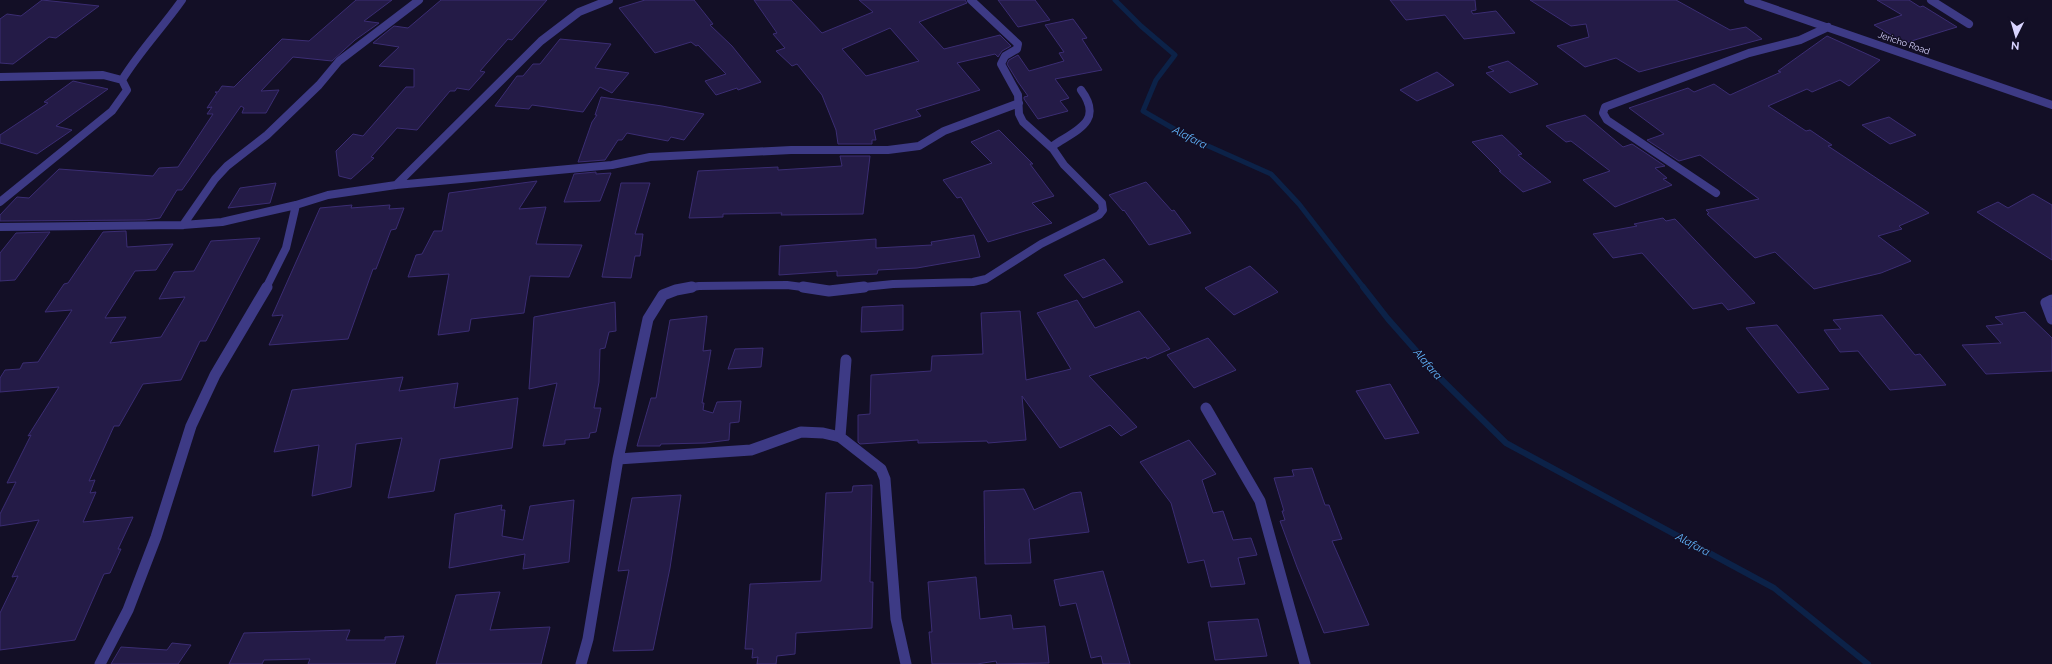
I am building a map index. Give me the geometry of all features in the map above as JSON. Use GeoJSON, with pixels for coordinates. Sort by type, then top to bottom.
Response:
{"type":"FeatureCollection","features":[{"type":"Feature","properties":{"kind":"street"},"geometry":{"type":"LineString","coordinates":[[122,80],[131,64],[163,27],[182,0]]}},
{"type":"Feature","properties":{"kind":"street"},"geometry":{"type":"LineString","coordinates":[[183,225],[215,179],[227,166],[267,135],[319,85],[339,61],[419,0]]}},
{"type":"Feature","properties":{"kind":"street"},"geometry":{"type":"LineString","coordinates":[[396,185],[423,160],[454,126],[548,34],[587,8],[609,0]]}},
{"type":"Feature","properties":{"kind":"street"},"geometry":{"type":"LineString","coordinates":[[581,664],[588,639],[618,459],[648,319],[663,295],[676,290],[699,286],[787,285],[829,291],[893,284],[973,282],[986,279],[1041,244],[1099,215],[1103,210],[1102,203],[1064,165],[1053,149],[1023,122],[1019,114],[1018,95],[1001,64],[1001,59],[1006,54],[1017,49],[1018,44],[971,0]]}},
{"type":"Feature","properties":{"kind":"street","name":"Jericho Road"},"geometry":{"type":"LineString","coordinates":[[1748,0],[2052,105]]}},
{"type":"Feature","properties":{"kind":"street"},"geometry":{"type":"LineString","coordinates":[[1931,0],[1969,24]]}},
{"type":"Feature","properties":{"kind":"street"},"geometry":{"type":"LineString","coordinates":[[1716,193],[1607,120],[1603,113],[1605,107],[1749,53],[1800,40],[1828,27]]}},
{"type":"Feature","properties":{"kind":"street"},"geometry":{"type":"LineString","coordinates":[[0,77],[103,75],[122,80],[127,90],[112,111],[0,202]]}},
{"type":"Feature","properties":{"kind":"street"},"geometry":{"type":"LineString","coordinates":[[1053,149],[1054,145],[1086,123],[1090,113],[1090,104],[1081,90]]}},
{"type":"Feature","properties":{"kind":"street"},"geometry":{"type":"LineString","coordinates":[[0,227],[183,225],[228,221],[296,206],[328,195],[396,185],[612,165],[650,158],[704,153],[791,150],[888,150],[919,146],[944,132],[1018,103]]}},
{"type":"Feature","properties":{"kind":"street"},"geometry":{"type":"LineString","coordinates":[[100,664],[128,610],[156,537],[191,426],[215,376],[268,285],[286,248],[296,206]]}},
{"type":"Feature","properties":{"kind":"street"},"geometry":{"type":"LineString","coordinates":[[2052,300],[2046,303],[2052,319]]}},
{"type":"Feature","properties":{"kind":"street"},"geometry":{"type":"LineString","coordinates":[[840,437],[846,360]]}},
{"type":"Feature","properties":{"kind":"street"},"geometry":{"type":"LineString","coordinates":[[1206,408],[1260,501],[1305,664]]}},
{"type":"Feature","properties":{"kind":"street"},"geometry":{"type":"LineString","coordinates":[[618,459],[752,450],[801,432],[823,433],[840,437],[881,469],[885,479],[896,619],[906,664]]}},
{"type":"Feature","properties":{"kind":"building"},"geometry":{"type":"Polygon","coordinates":[[[42,0],[99,6],[56,38],[49,37],[13,64],[0,63],[0,19],[7,14],[21,16],[42,0]]]}},
{"type":"Feature","properties":{"kind":"building"},"geometry":{"type":"Polygon","coordinates":[[[356,0],[392,0],[364,21],[379,23],[355,40],[332,61],[293,57],[261,91],[279,90],[266,113],[242,113],[244,108],[241,106],[182,190],[177,190],[160,218],[145,220],[0,221],[0,215],[17,197],[29,198],[59,169],[153,176],[159,168],[178,167],[213,114],[207,114],[212,107],[207,108],[217,93],[215,92],[218,92],[222,86],[234,87],[282,39],[309,41],[356,0]]]}},
{"type":"Feature","properties":{"kind":"building"},"geometry":{"type":"Polygon","coordinates":[[[441,0],[547,0],[512,40],[508,39],[480,71],[485,72],[469,90],[457,88],[455,91],[450,91],[417,130],[397,128],[371,157],[374,158],[351,179],[339,176],[336,151],[353,134],[363,136],[406,87],[414,87],[414,69],[379,66],[399,47],[373,43],[394,26],[408,28],[441,0]]]}},
{"type":"Feature","properties":{"kind":"building"},"geometry":{"type":"Polygon","coordinates":[[[645,0],[694,0],[713,24],[710,25],[732,46],[761,82],[738,90],[737,88],[716,95],[705,81],[726,74],[698,45],[696,46],[691,42],[655,53],[619,8],[645,0]]]}},
{"type":"Feature","properties":{"kind":"building"},"geometry":{"type":"Polygon","coordinates":[[[754,0],[791,0],[822,33],[873,12],[859,0],[965,0],[967,3],[919,22],[944,49],[1000,35],[1011,46],[1002,51],[998,57],[995,54],[957,63],[980,90],[916,110],[921,116],[874,130],[876,140],[872,140],[872,144],[838,144],[836,130],[822,95],[797,64],[792,66],[776,51],[785,48],[773,34],[777,33],[754,0]],[[890,28],[842,49],[866,76],[919,61],[890,28]]]}},
{"type":"Feature","properties":{"kind":"building"},"geometry":{"type":"Polygon","coordinates":[[[998,0],[1035,0],[1050,20],[1018,27],[998,0]]]}},
{"type":"Feature","properties":{"kind":"building"},"geometry":{"type":"Polygon","coordinates":[[[1390,0],[1475,0],[1476,10],[1471,11],[1473,14],[1496,11],[1515,33],[1464,39],[1445,15],[1406,20],[1390,0]]]}},
{"type":"Feature","properties":{"kind":"building"},"geometry":{"type":"Polygon","coordinates":[[[1530,0],[1676,0],[1730,30],[1746,27],[1762,39],[1639,72],[1616,58],[1585,67],[1557,46],[1589,37],[1586,24],[1571,26],[1530,0]]]}},
{"type":"Feature","properties":{"kind":"building"},"geometry":{"type":"Polygon","coordinates":[[[1877,0],[1909,0],[1920,7],[1923,6],[1957,27],[1905,43],[1874,25],[1902,15],[1877,0]]]}},
{"type":"Feature","properties":{"kind":"building"},"geometry":{"type":"Polygon","coordinates":[[[1073,19],[1087,38],[1082,39],[1102,70],[1055,79],[1069,98],[1060,101],[1068,111],[1038,119],[1024,99],[1024,97],[1028,96],[1007,64],[1009,60],[1018,55],[1029,71],[1064,61],[1059,53],[1064,52],[1045,25],[1073,19]]]}},
{"type":"Feature","properties":{"kind":"building"},"geometry":{"type":"Polygon","coordinates":[[[1827,36],[1880,60],[1849,86],[1840,80],[1812,92],[1807,89],[1768,106],[1806,131],[1810,130],[1832,145],[1828,146],[1929,213],[1899,226],[1902,229],[1878,236],[1911,261],[1881,273],[1814,289],[1775,252],[1755,258],[1707,214],[1709,213],[1706,210],[1759,199],[1700,155],[1679,161],[1647,140],[1664,134],[1629,108],[1688,88],[1694,92],[1714,84],[1730,95],[1781,72],[1778,71],[1827,36]]]}},
{"type":"Feature","properties":{"kind":"building"},"geometry":{"type":"Polygon","coordinates":[[[560,39],[611,44],[595,68],[629,73],[612,93],[600,87],[583,112],[532,105],[529,109],[495,106],[517,76],[523,76],[533,64],[540,64],[560,39]]]}},
{"type":"Feature","properties":{"kind":"building"},"geometry":{"type":"Polygon","coordinates":[[[1508,61],[1538,84],[1510,93],[1486,73],[1494,71],[1488,67],[1508,61]]]}},
{"type":"Feature","properties":{"kind":"building"},"geometry":{"type":"Polygon","coordinates":[[[1437,72],[1454,85],[1417,101],[1400,90],[1437,72]]]}},
{"type":"Feature","properties":{"kind":"building"},"geometry":{"type":"Polygon","coordinates":[[[73,81],[108,89],[56,126],[72,130],[37,154],[0,143],[0,135],[48,103],[44,102],[73,81]]]}},
{"type":"Feature","properties":{"kind":"building"},"geometry":{"type":"Polygon","coordinates":[[[601,97],[704,114],[684,140],[671,137],[668,141],[627,133],[622,140],[618,140],[605,160],[578,162],[592,122],[597,115],[595,115],[601,97]]]}},
{"type":"Feature","properties":{"kind":"building"},"geometry":{"type":"Polygon","coordinates":[[[1585,115],[1623,147],[1632,144],[1665,166],[1655,168],[1667,178],[1663,179],[1672,185],[1615,207],[1583,180],[1610,171],[1571,141],[1566,142],[1546,126],[1585,115]]]}},
{"type":"Feature","properties":{"kind":"building"},"geometry":{"type":"Polygon","coordinates":[[[1889,117],[1916,135],[1890,144],[1862,125],[1889,117]]]}},
{"type":"Feature","properties":{"kind":"building"},"geometry":{"type":"Polygon","coordinates":[[[999,130],[1033,164],[1030,164],[1054,196],[1032,203],[1052,223],[988,242],[961,197],[957,198],[943,180],[992,163],[971,142],[999,130]]]}},
{"type":"Feature","properties":{"kind":"building"},"geometry":{"type":"Polygon","coordinates":[[[1502,135],[1522,154],[1518,155],[1551,182],[1523,192],[1499,171],[1501,171],[1472,142],[1502,135]]]}},
{"type":"Feature","properties":{"kind":"building"},"geometry":{"type":"Polygon","coordinates":[[[840,156],[870,156],[863,214],[723,214],[723,217],[689,218],[698,171],[778,167],[778,170],[842,166],[840,156]]]}},
{"type":"Feature","properties":{"kind":"building"},"geometry":{"type":"Polygon","coordinates":[[[596,172],[596,174],[611,173],[600,201],[564,202],[574,174],[596,172]]]}},
{"type":"Feature","properties":{"kind":"building"},"geometry":{"type":"Polygon","coordinates":[[[537,181],[519,209],[546,207],[536,244],[582,245],[569,277],[530,276],[524,313],[471,319],[469,331],[438,335],[449,274],[408,277],[416,255],[422,254],[434,231],[442,231],[449,193],[537,181]]]}},
{"type":"Feature","properties":{"kind":"building"},"geometry":{"type":"Polygon","coordinates":[[[1146,182],[1172,211],[1174,210],[1191,233],[1149,245],[1124,210],[1123,211],[1109,195],[1146,182]]]}},
{"type":"Feature","properties":{"kind":"building"},"geometry":{"type":"Polygon","coordinates":[[[276,183],[270,203],[228,208],[240,188],[276,183]]]}},
{"type":"Feature","properties":{"kind":"building"},"geometry":{"type":"Polygon","coordinates":[[[621,183],[650,183],[635,234],[643,234],[640,256],[635,256],[631,278],[602,277],[621,183]]]}},
{"type":"Feature","properties":{"kind":"building"},"geometry":{"type":"Polygon","coordinates":[[[2033,194],[2052,205],[2052,260],[1977,212],[1998,202],[2008,208],[2033,194]]]}},
{"type":"Feature","properties":{"kind":"building"},"geometry":{"type":"Polygon","coordinates":[[[352,205],[351,208],[390,205],[389,209],[404,208],[396,229],[391,230],[376,269],[373,269],[348,339],[269,345],[283,315],[272,316],[320,208],[352,205]]]}},
{"type":"Feature","properties":{"kind":"building"},"geometry":{"type":"Polygon","coordinates":[[[1663,218],[1666,221],[1675,219],[1755,303],[1728,310],[1722,303],[1693,309],[1642,253],[1613,258],[1593,234],[1637,226],[1634,224],[1663,218]]]}},
{"type":"Feature","properties":{"kind":"building"},"geometry":{"type":"Polygon","coordinates":[[[126,231],[127,247],[173,244],[156,270],[135,271],[105,318],[126,317],[110,343],[161,337],[185,297],[159,299],[174,272],[194,271],[211,241],[260,238],[206,341],[200,341],[181,380],[143,384],[119,426],[114,426],[89,481],[95,480],[90,493],[96,492],[83,522],[133,517],[118,549],[121,549],[110,573],[104,574],[75,640],[0,650],[0,613],[18,576],[12,577],[39,520],[0,526],[0,514],[16,482],[7,483],[31,435],[28,436],[59,387],[0,392],[0,378],[5,370],[20,369],[23,363],[38,362],[72,310],[45,312],[64,284],[68,283],[103,232],[126,231]]]}},
{"type":"Feature","properties":{"kind":"building"},"geometry":{"type":"Polygon","coordinates":[[[50,232],[15,280],[0,281],[0,253],[16,233],[50,232]]]}},
{"type":"Feature","properties":{"kind":"building"},"geometry":{"type":"Polygon","coordinates":[[[974,235],[980,257],[917,268],[878,270],[877,274],[837,276],[837,271],[779,275],[780,246],[876,239],[876,248],[932,245],[931,242],[974,235]]]}},
{"type":"Feature","properties":{"kind":"building"},"geometry":{"type":"Polygon","coordinates":[[[1104,259],[1123,282],[1083,298],[1064,275],[1104,259]]]}},
{"type":"Feature","properties":{"kind":"building"},"geometry":{"type":"Polygon","coordinates":[[[1250,266],[1278,292],[1234,315],[1205,288],[1250,266]]]}},
{"type":"Feature","properties":{"kind":"building"},"geometry":{"type":"Polygon","coordinates":[[[1077,300],[1095,328],[1139,311],[1170,349],[1147,359],[1146,357],[1089,376],[1137,427],[1121,436],[1110,425],[1060,448],[1022,396],[1026,440],[988,443],[987,441],[918,443],[918,440],[860,444],[858,442],[858,415],[870,414],[871,375],[931,371],[932,356],[983,354],[981,313],[1020,311],[1026,380],[1071,369],[1037,313],[1077,300]]]}},
{"type":"Feature","properties":{"kind":"building"},"geometry":{"type":"Polygon","coordinates":[[[615,302],[616,331],[609,332],[605,348],[600,349],[599,382],[594,408],[601,408],[596,432],[590,433],[589,438],[565,440],[565,444],[543,446],[557,383],[529,389],[534,317],[615,302]]]}},
{"type":"Feature","properties":{"kind":"building"},"geometry":{"type":"Polygon","coordinates":[[[903,305],[903,330],[861,332],[862,307],[903,305]]]}},
{"type":"Feature","properties":{"kind":"building"},"geometry":{"type":"Polygon","coordinates":[[[2025,312],[2052,338],[2052,371],[1986,374],[1962,345],[2001,343],[1986,326],[2003,324],[1995,317],[2025,312]]]}},
{"type":"Feature","properties":{"kind":"building"},"geometry":{"type":"Polygon","coordinates":[[[1882,315],[1915,355],[1920,354],[1946,385],[1890,390],[1858,351],[1840,352],[1824,330],[1841,329],[1833,320],[1882,315]]]}},
{"type":"Feature","properties":{"kind":"building"},"geometry":{"type":"Polygon","coordinates":[[[707,316],[703,351],[711,350],[702,403],[704,403],[703,410],[713,413],[717,402],[741,401],[739,422],[730,423],[729,440],[705,443],[661,444],[660,446],[637,446],[651,398],[656,398],[670,320],[707,316]]]}},
{"type":"Feature","properties":{"kind":"building"},"geometry":{"type":"Polygon","coordinates":[[[1777,325],[1829,389],[1798,393],[1746,328],[1777,325]]]}},
{"type":"Feature","properties":{"kind":"building"},"geometry":{"type":"Polygon","coordinates":[[[1208,338],[1236,370],[1194,388],[1167,355],[1208,338]]]}},
{"type":"Feature","properties":{"kind":"building"},"geometry":{"type":"Polygon","coordinates":[[[763,348],[761,367],[728,369],[735,349],[763,348]]]}},
{"type":"Feature","properties":{"kind":"building"},"geometry":{"type":"Polygon","coordinates":[[[403,377],[399,391],[458,383],[454,408],[518,398],[512,448],[440,459],[434,491],[388,498],[402,438],[356,444],[351,487],[312,496],[319,445],[274,452],[292,390],[403,377]]]}},
{"type":"Feature","properties":{"kind":"building"},"geometry":{"type":"Polygon","coordinates":[[[1390,384],[1419,433],[1385,439],[1356,391],[1390,384]]]}},
{"type":"Feature","properties":{"kind":"building"},"geometry":{"type":"Polygon","coordinates":[[[1189,440],[1216,474],[1202,480],[1213,513],[1223,511],[1233,540],[1251,538],[1257,555],[1238,558],[1245,584],[1211,587],[1204,560],[1188,563],[1171,503],[1140,462],[1189,440]]]}},
{"type":"Feature","properties":{"kind":"building"},"geometry":{"type":"Polygon","coordinates":[[[1312,468],[1325,505],[1329,505],[1342,539],[1332,541],[1369,625],[1324,633],[1280,521],[1285,520],[1282,511],[1284,511],[1274,478],[1294,476],[1292,470],[1312,468]]]}},
{"type":"Feature","properties":{"kind":"building"},"geometry":{"type":"Polygon","coordinates":[[[872,485],[870,582],[873,582],[872,628],[796,633],[795,654],[777,656],[776,664],[757,664],[758,657],[752,658],[753,649],[745,649],[750,584],[821,581],[826,493],[852,492],[853,486],[872,485]]]}},
{"type":"Feature","properties":{"kind":"building"},"geometry":{"type":"Polygon","coordinates":[[[1024,489],[1034,510],[1072,493],[1081,492],[1089,532],[1029,539],[1031,563],[985,564],[984,491],[1024,489]]]}},
{"type":"Feature","properties":{"kind":"building"},"geometry":{"type":"Polygon","coordinates":[[[681,495],[670,568],[653,650],[613,651],[629,570],[618,571],[632,498],[681,495]]]}},
{"type":"Feature","properties":{"kind":"building"},"geometry":{"type":"Polygon","coordinates":[[[574,500],[569,562],[523,569],[525,554],[449,568],[455,514],[502,505],[501,510],[505,510],[502,536],[523,540],[530,506],[574,500]]]}},
{"type":"Feature","properties":{"kind":"building"},"geometry":{"type":"Polygon","coordinates":[[[1103,571],[1130,664],[1103,664],[1101,656],[1091,658],[1076,603],[1060,606],[1054,580],[1103,571]]]}},
{"type":"Feature","properties":{"kind":"building"},"geometry":{"type":"Polygon","coordinates":[[[976,577],[980,619],[1011,615],[1013,629],[1045,626],[1049,663],[997,664],[996,661],[977,664],[932,664],[929,632],[932,632],[928,582],[976,577]]]}},
{"type":"Feature","properties":{"kind":"building"},"geometry":{"type":"Polygon","coordinates":[[[500,592],[490,630],[550,627],[541,664],[436,664],[456,595],[500,592]]]}},
{"type":"Feature","properties":{"kind":"building"},"geometry":{"type":"Polygon","coordinates":[[[1258,619],[1267,656],[1215,660],[1208,622],[1258,619]]]}},
{"type":"Feature","properties":{"kind":"building"},"geometry":{"type":"Polygon","coordinates":[[[350,630],[346,640],[385,640],[385,637],[404,636],[395,664],[308,664],[310,659],[264,660],[262,664],[229,664],[244,633],[350,630]]]}},
{"type":"Feature","properties":{"kind":"building"},"geometry":{"type":"Polygon","coordinates":[[[172,643],[191,645],[178,664],[111,664],[121,647],[167,650],[172,643]]]}},
{"type":"Feature","properties":{"kind":"waterway","name":"Alafara"},"geometry":{"type":"LineString","coordinates":[[1115,0],[1141,26],[1175,55],[1156,80],[1143,111],[1188,137],[1271,174],[1299,204],[1364,288]]}},
{"type":"Feature","properties":{"kind":"waterway","name":"Alafara"},"geometry":{"type":"LineString","coordinates":[[1363,287],[1388,319],[1442,380],[1506,443],[1774,588],[1868,664]]}}]}
